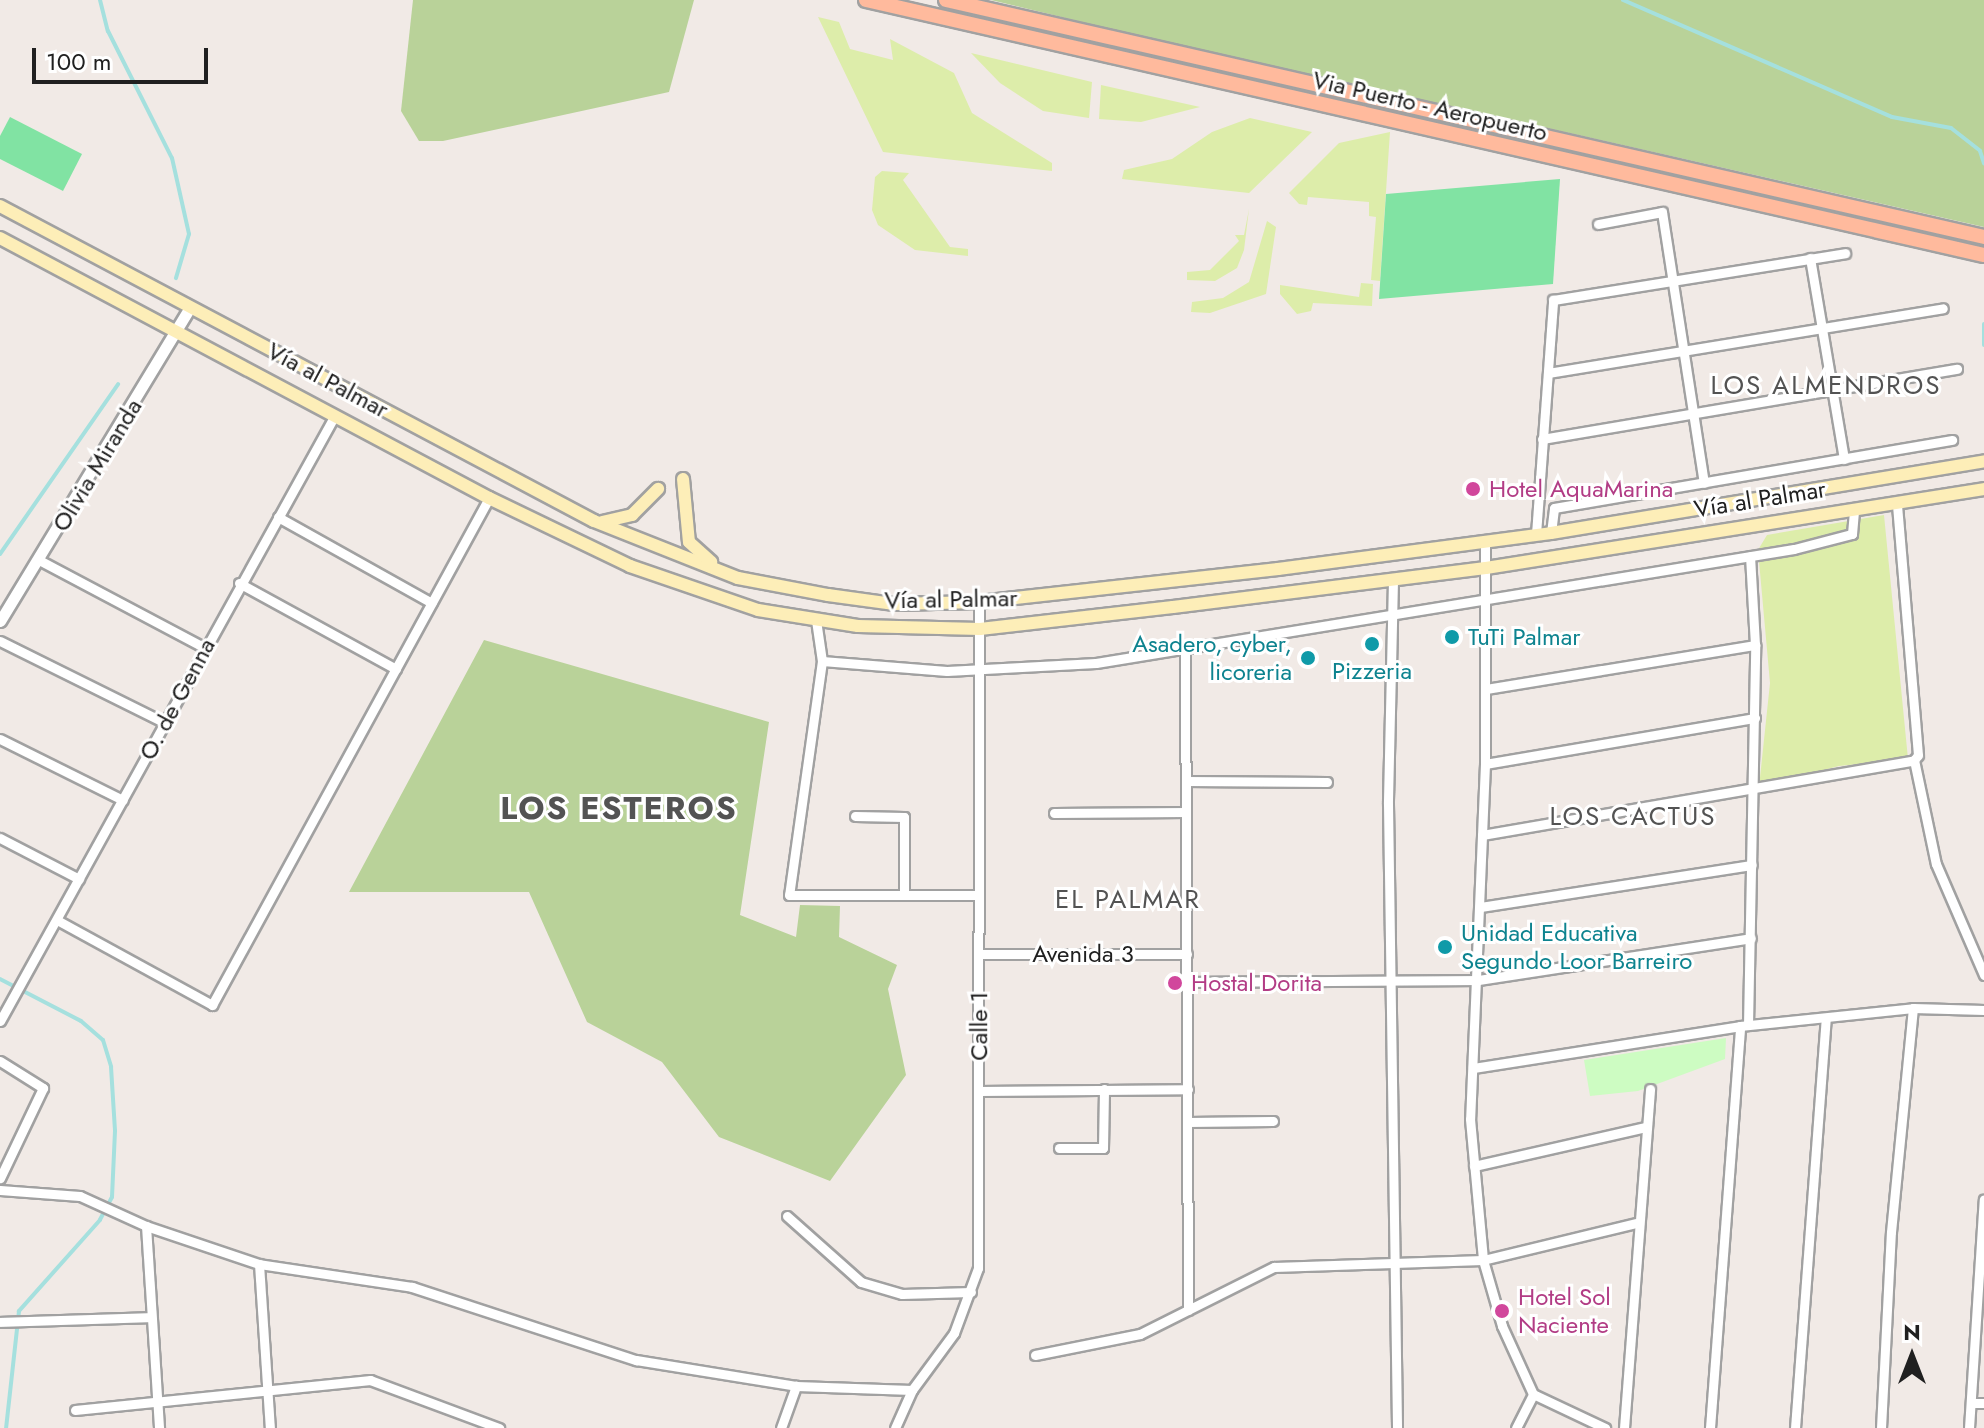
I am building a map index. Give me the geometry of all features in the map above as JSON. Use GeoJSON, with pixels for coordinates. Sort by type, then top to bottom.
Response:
{"type":"FeatureCollection","features":[{"type":"Feature","properties":{"kind":"main road","name":"Via Puerto - Aeropuerto"},"geometry":{"type":"LineString","coordinates":[[866,0],[1984,255]]}},
{"type":"Feature","properties":{"kind":"main road","name":"Via Puerto - Aeropuerto"},"geometry":{"type":"LineString","coordinates":[[946,0],[1984,237]]}},
{"type":"Feature","properties":{"kind":"main road","name":"Vía al Palmar"},"geometry":{"type":"LineString","coordinates":[[0,206],[594,521],[738,578],[894,604],[979,602],[1485,542],[1984,461]]}},
{"type":"Feature","properties":{"kind":"main road","name":"Vía al Palmar"},"geometry":{"type":"LineString","coordinates":[[2,244],[177,330],[489,498],[695,592],[816,620],[980,629],[1486,568],[1980,490]]}},
{"type":"Feature","properties":{"kind":"main road"},"geometry":{"type":"LineString","coordinates":[[683,479],[689,542],[701,556],[738,578]]}},
{"type":"Feature","properties":{"kind":"main road"},"geometry":{"type":"LineString","coordinates":[[594,521],[623,521],[658,489]]}},
{"type":"Feature","properties":{"kind":"street"},"geometry":{"type":"LineString","coordinates":[[1598,224],[1662,212],[1704,483]]}},
{"type":"Feature","properties":{"kind":"street"},"geometry":{"type":"LineString","coordinates":[[1536,534],[1553,300],[1845,253]]}},
{"type":"Feature","properties":{"kind":"street"},"geometry":{"type":"LineString","coordinates":[[1810,258],[1844,459]]}},
{"type":"Feature","properties":{"kind":"street","name":"Olivia Miranda"},"geometry":{"type":"LineString","coordinates":[[0,621],[190,307]]}},
{"type":"Feature","properties":{"kind":"street"},"geometry":{"type":"LineString","coordinates":[[1548,373],[1943,308]]}},
{"type":"Feature","properties":{"kind":"street"},"geometry":{"type":"LineString","coordinates":[[1542,439],[1957,369]]}},
{"type":"Feature","properties":{"kind":"street","name":"O. de Genna"},"geometry":{"type":"LineString","coordinates":[[0,1021],[239,583],[334,417]]}},
{"type":"Feature","properties":{"kind":"street"},"geometry":{"type":"LineString","coordinates":[[1551,533],[1554,508],[1952,440]]}},
{"type":"Feature","properties":{"kind":"street"},"geometry":{"type":"LineString","coordinates":[[57,920],[212,1005],[489,498]]}},
{"type":"Feature","properties":{"kind":"street"},"geometry":{"type":"LineString","coordinates":[[1482,835],[1753,791],[1914,760],[1918,755],[1897,504]]}},
{"type":"Feature","properties":{"kind":"street"},"geometry":{"type":"LineString","coordinates":[[822,661],[891,670],[1032,670],[1185,650],[1844,538],[1855,527],[1854,511]]}},
{"type":"Feature","properties":{"kind":"street"},"geometry":{"type":"LineString","coordinates":[[278,517],[432,603]]}},
{"type":"Feature","properties":{"kind":"street"},"geometry":{"type":"LineString","coordinates":[[1485,542],[1485,764],[1473,1068],[1474,1166],[1483,1260],[1502,1326],[1533,1394],[1605,1428]]}},
{"type":"Feature","properties":{"kind":"street"},"geometry":{"type":"LineString","coordinates":[[1710,1428],[1751,938],[1755,645],[1750,556]]}},
{"type":"Feature","properties":{"kind":"street"},"geometry":{"type":"LineString","coordinates":[[39,560],[205,648]]}},
{"type":"Feature","properties":{"kind":"street"},"geometry":{"type":"LineString","coordinates":[[1393,580],[1392,982],[1397,1428]]}},
{"type":"Feature","properties":{"kind":"street"},"geometry":{"type":"LineString","coordinates":[[239,583],[396,669]]}},
{"type":"Feature","properties":{"kind":"street","name":"Calle 1"},"geometry":{"type":"LineString","coordinates":[[895,1428],[912,1390],[954,1333],[978,1268],[979,602]]}},
{"type":"Feature","properties":{"kind":"street"},"geometry":{"type":"LineString","coordinates":[[816,620],[822,661],[789,895],[979,895]]}},
{"type":"Feature","properties":{"kind":"street"},"geometry":{"type":"LineString","coordinates":[[0,641],[165,723]]}},
{"type":"Feature","properties":{"kind":"street"},"geometry":{"type":"LineString","coordinates":[[1486,689],[1755,645]]}},
{"type":"Feature","properties":{"kind":"street"},"geometry":{"type":"LineString","coordinates":[[1185,650],[1188,1310]]}},
{"type":"Feature","properties":{"kind":"street"},"geometry":{"type":"LineString","coordinates":[[1485,764],[1755,718]]}},
{"type":"Feature","properties":{"kind":"street"},"geometry":{"type":"LineString","coordinates":[[0,739],[123,800]]}},
{"type":"Feature","properties":{"kind":"street"},"geometry":{"type":"LineString","coordinates":[[1914,760],[1936,864],[1984,975]]}},
{"type":"Feature","properties":{"kind":"street"},"geometry":{"type":"LineString","coordinates":[[1186,781],[1327,782]]}},
{"type":"Feature","properties":{"kind":"street"},"geometry":{"type":"LineString","coordinates":[[1054,813],[1186,812]]}},
{"type":"Feature","properties":{"kind":"street"},"geometry":{"type":"LineString","coordinates":[[855,816],[904,817],[904,895]]}},
{"type":"Feature","properties":{"kind":"street"},"geometry":{"type":"LineString","coordinates":[[0,838],[79,879]]}},
{"type":"Feature","properties":{"kind":"street"},"geometry":{"type":"LineString","coordinates":[[1480,907],[1752,865]]}},
{"type":"Feature","properties":{"kind":"street"},"geometry":{"type":"LineString","coordinates":[[1187,982],[1478,980],[1751,938]]}},
{"type":"Feature","properties":{"kind":"street","name":"Avenida 3"},"geometry":{"type":"LineString","coordinates":[[979,954],[1187,954]]}},
{"type":"Feature","properties":{"kind":"street"},"geometry":{"type":"LineString","coordinates":[[1473,1068],[1744,1026],[1913,1008],[1984,1010]]}},
{"type":"Feature","properties":{"kind":"street"},"geometry":{"type":"LineString","coordinates":[[1881,1428],[1891,1232],[1913,1008]]}},
{"type":"Feature","properties":{"kind":"street"},"geometry":{"type":"LineString","coordinates":[[1795,1428],[1826,1019]]}},
{"type":"Feature","properties":{"kind":"street"},"geometry":{"type":"LineString","coordinates":[[0,1061],[43,1088],[0,1178]]}},
{"type":"Feature","properties":{"kind":"street"},"geometry":{"type":"LineString","coordinates":[[1059,1148],[1103,1148],[1104,1089]]}},
{"type":"Feature","properties":{"kind":"street"},"geometry":{"type":"LineString","coordinates":[[979,1091],[1188,1089]]}},
{"type":"Feature","properties":{"kind":"street"},"geometry":{"type":"LineString","coordinates":[[1624,1428],[1636,1223],[1650,1089]]}},
{"type":"Feature","properties":{"kind":"street"},"geometry":{"type":"LineString","coordinates":[[1188,1122],[1273,1121]]}},
{"type":"Feature","properties":{"kind":"street"},"geometry":{"type":"LineString","coordinates":[[1474,1166],[1646,1127]]}},
{"type":"Feature","properties":{"kind":"street"},"geometry":{"type":"LineString","coordinates":[[0,1190],[60,1192],[94,1202],[146,1226],[259,1264],[412,1287],[636,1360],[796,1386],[912,1390]]}},
{"type":"Feature","properties":{"kind":"street"},"geometry":{"type":"LineString","coordinates":[[1969,1428],[1984,1199]]}},
{"type":"Feature","properties":{"kind":"street"},"geometry":{"type":"LineString","coordinates":[[787,1216],[861,1282],[902,1294],[971,1292]]}},
{"type":"Feature","properties":{"kind":"street"},"geometry":{"type":"LineString","coordinates":[[1035,1355],[1140,1334],[1274,1267],[1483,1260],[1636,1223]]}},
{"type":"Feature","properties":{"kind":"street"},"geometry":{"type":"LineString","coordinates":[[146,1226],[159,1428]]}},
{"type":"Feature","properties":{"kind":"street"},"geometry":{"type":"LineString","coordinates":[[259,1264],[270,1428]]}},
{"type":"Feature","properties":{"kind":"street"},"geometry":{"type":"LineString","coordinates":[[3,1322],[150,1317]]}},
{"type":"Feature","properties":{"kind":"street"},"geometry":{"type":"LineString","coordinates":[[75,1410],[267,1394],[370,1380],[499,1428]]}},
{"type":"Feature","properties":{"kind":"street"},"geometry":{"type":"LineString","coordinates":[[781,1428],[796,1386]]}},
{"type":"Feature","properties":{"kind":"street"},"geometry":{"type":"LineString","coordinates":[[1516,1428],[1533,1394]]}},
{"type":"Feature","properties":{"kind":"street"},"geometry":{"type":"LineString","coordinates":[[1971,1403],[1984,1403]]}},
{"type":"Feature","properties":{"kind":"green space"},"geometry":{"type":"Polygon","coordinates":[[[413,0],[694,0],[669,92],[443,141],[419,141],[401,111],[413,0]]]}},
{"type":"Feature","properties":{"kind":"green space"},"geometry":{"type":"Polygon","coordinates":[[[991,0],[1984,0],[1984,227],[1115,30],[991,0]]]}},
{"type":"Feature","properties":{"kind":"green space"},"geometry":{"type":"Polygon","coordinates":[[[818,17],[839,22],[850,49],[893,60],[890,39],[954,73],[972,113],[1052,163],[1052,171],[883,152],[818,17]]]}},
{"type":"Feature","properties":{"kind":"green space"},"geometry":{"type":"Polygon","coordinates":[[[971,53],[1092,82],[1089,118],[1043,111],[1000,83],[971,53]]]}},
{"type":"Feature","properties":{"kind":"green space"},"geometry":{"type":"Polygon","coordinates":[[[1101,85],[1200,107],[1141,122],[1099,119],[1101,85]]]}},
{"type":"Feature","properties":{"kind":"green space"},"geometry":{"type":"Polygon","coordinates":[[[10,117],[82,154],[63,191],[0,159],[0,136],[10,117]]]}},
{"type":"Feature","properties":{"kind":"green space"},"geometry":{"type":"Polygon","coordinates":[[[1250,118],[1312,132],[1249,193],[1122,179],[1124,170],[1172,159],[1212,132],[1250,118]]]}},
{"type":"Feature","properties":{"kind":"green space"},"geometry":{"type":"Polygon","coordinates":[[[1390,132],[1380,281],[1371,280],[1376,217],[1369,216],[1369,202],[1308,197],[1307,205],[1299,204],[1289,193],[1339,143],[1390,132]]]}},
{"type":"Feature","properties":{"kind":"green space"},"geometry":{"type":"Polygon","coordinates":[[[882,171],[909,173],[903,180],[950,247],[968,249],[968,256],[915,250],[878,225],[872,210],[875,177],[882,171]]]}},
{"type":"Feature","properties":{"kind":"green space"},"geometry":{"type":"Polygon","coordinates":[[[1560,179],[1553,284],[1379,299],[1386,194],[1560,179]]]}},
{"type":"Feature","properties":{"kind":"green space"},"geometry":{"type":"Polygon","coordinates":[[[1249,209],[1244,250],[1237,268],[1215,281],[1187,280],[1187,272],[1210,270],[1239,241],[1235,235],[1244,235],[1249,209]]]}},
{"type":"Feature","properties":{"kind":"green space"},"geometry":{"type":"Polygon","coordinates":[[[1267,221],[1276,227],[1266,294],[1210,313],[1191,312],[1192,302],[1223,298],[1249,282],[1267,221]]]}},
{"type":"Feature","properties":{"kind":"green space"},"geometry":{"type":"Polygon","coordinates":[[[1361,283],[1373,284],[1372,306],[1313,303],[1311,311],[1297,314],[1280,294],[1280,285],[1359,297],[1361,283]]]}},
{"type":"Feature","properties":{"kind":"green space"},"geometry":{"type":"Polygon","coordinates":[[[1884,515],[1908,759],[1839,766],[1759,787],[1770,683],[1758,550],[1767,535],[1884,515]]]}},
{"type":"Feature","properties":{"kind":"green space"},"geometry":{"type":"Polygon","coordinates":[[[484,640],[769,722],[740,915],[796,937],[800,905],[840,906],[839,937],[897,965],[888,989],[906,1075],[830,1181],[719,1137],[662,1062],[587,1022],[529,892],[349,892],[484,640]]]}},
{"type":"Feature","properties":{"kind":"green space"},"geometry":{"type":"Polygon","coordinates":[[[1726,1038],[1725,1059],[1638,1091],[1590,1096],[1584,1060],[1726,1038]]]}},
{"type":"Feature","properties":{"kind":"waterway"},"geometry":{"type":"LineString","coordinates":[[100,0],[108,31],[172,158],[189,234],[176,278]]}},
{"type":"Feature","properties":{"kind":"waterway"},"geometry":{"type":"LineString","coordinates":[[1623,0],[1892,117],[1951,128],[1980,151],[1984,163]]}},
{"type":"Feature","properties":{"kind":"waterway"},"geometry":{"type":"LineString","coordinates":[[1984,324],[1984,345]]}},
{"type":"Feature","properties":{"kind":"waterway"},"geometry":{"type":"LineString","coordinates":[[0,554],[118,384]]}},
{"type":"Feature","properties":{"kind":"waterway"},"geometry":{"type":"LineString","coordinates":[[0,979],[81,1021],[103,1040],[111,1067],[115,1131],[112,1197],[100,1220],[19,1311],[6,1428]]}},
{"type":"Feature","properties":{"kind":"place","name":"Hotel AquaMarina"},"geometry":{"type":"Point","coordinates":[1473,489]}},
{"type":"Feature","properties":{"kind":"place","name":"TuTi Palmar"},"geometry":{"type":"Point","coordinates":[1452,637]}},
{"type":"Feature","properties":{"kind":"place","name":"Pizzeria"},"geometry":{"type":"Point","coordinates":[1372,644]}},
{"type":"Feature","properties":{"kind":"place","name":"Asadero, cyber, licoreria"},"geometry":{"type":"Point","coordinates":[1308,658]}},
{"type":"Feature","properties":{"kind":"place","name":"Unidad Educativa Segundo Loor Barreiro"},"geometry":{"type":"Point","coordinates":[1445,947]}},
{"type":"Feature","properties":{"kind":"place","name":"Hostal Dorita"},"geometry":{"type":"Point","coordinates":[1175,983]}},
{"type":"Feature","properties":{"kind":"place","name":"Hotel Sol Naciente"},"geometry":{"type":"Point","coordinates":[1502,1311]}},
{"type":"Feature","properties":{"kind":"district","name":"LOS ALMENDROS"},"geometry":{"type":"Point","coordinates":[1826,386]}},
{"type":"Feature","properties":{"kind":"district","name":"LOS ESTEROS"},"geometry":{"type":"Point","coordinates":[619,808]}},
{"type":"Feature","properties":{"kind":"district","name":"LOS CACTUS"},"geometry":{"type":"Point","coordinates":[1633,817]}},
{"type":"Feature","properties":{"kind":"district","name":"EL PALMAR"},"geometry":{"type":"Point","coordinates":[1128,900]}}]}
